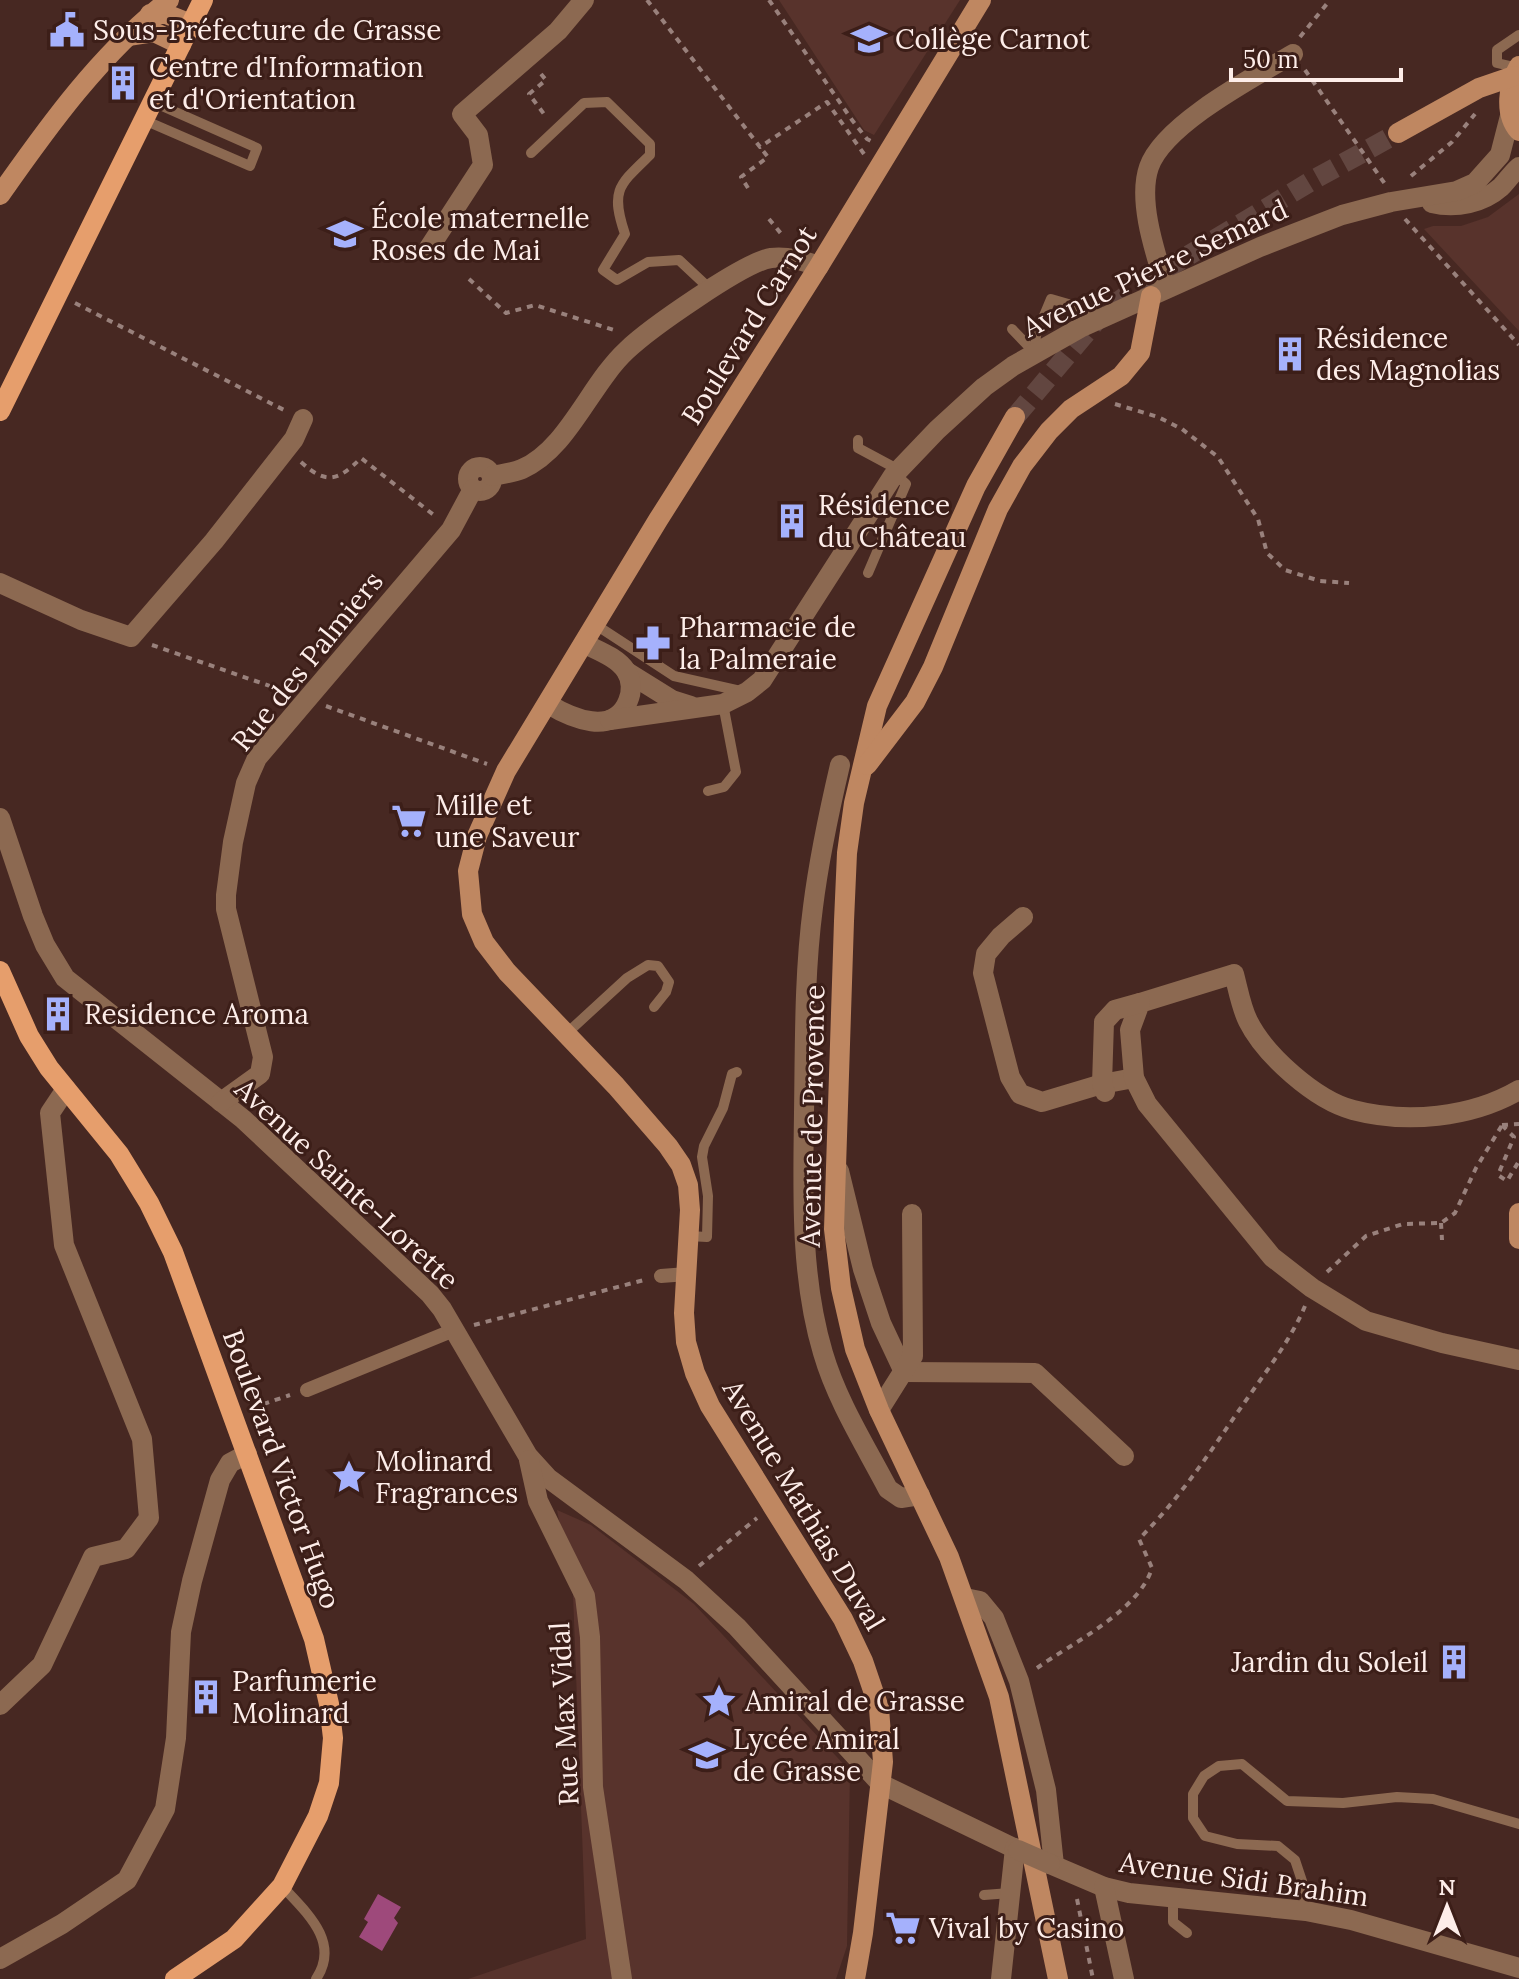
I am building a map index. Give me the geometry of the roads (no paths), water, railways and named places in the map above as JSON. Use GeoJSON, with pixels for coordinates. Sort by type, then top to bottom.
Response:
{"type":"FeatureCollection","features":[{"type":"Feature","properties":{"kind":"main road"},"geometry":{"type":"LineString","coordinates":[[0,195],[94,72],[150,14],[169,0]]}},
{"type":"Feature","properties":{"kind":"main road"},"geometry":{"type":"LineString","coordinates":[[0,411],[203,0]]}},
{"type":"Feature","properties":{"kind":"main road","name":"Boulevard Carnot"},"geometry":{"type":"LineString","coordinates":[[563,679],[658,520],[819,266],[981,0]]}},
{"type":"Feature","properties":{"kind":"main road"},"geometry":{"type":"LineString","coordinates":[[150,14],[166,14],[191,24]]}},
{"type":"Feature","properties":{"kind":"main road"},"geometry":{"type":"LineString","coordinates":[[128,36],[154,32],[181,45]]}},
{"type":"Feature","properties":{"kind":"main road"},"geometry":{"type":"LineString","coordinates":[[1398,133],[1517,70]]}},
{"type":"Feature","properties":{"kind":"main road"},"geometry":{"type":"LineString","coordinates":[[1515,123],[1509,102],[1517,70]]}},
{"type":"Feature","properties":{"kind":"main road","name":"Avenue de Provence"},"geometry":{"type":"LineString","coordinates":[[862,772],[905,715],[933,667],[998,509],[1022,466],[1071,409],[1121,376],[1140,353],[1159,292]]}},
{"type":"Feature","properties":{"kind":"main road","name":"Avenue de Provence"},"geometry":{"type":"LineString","coordinates":[[1015,417],[976,486],[877,706],[854,803],[847,853],[834,1229],[841,1288],[855,1349],[879,1410],[949,1557],[1002,1710],[1058,1979]]}},
{"type":"Feature","properties":{"kind":"main road"},"geometry":{"type":"LineString","coordinates":[[905,715],[896,703],[896,695],[920,639],[940,569]]}},
{"type":"Feature","properties":{"kind":"main road","name":"Avenue Mathias Duval"},"geometry":{"type":"LineString","coordinates":[[563,679],[506,771],[481,825],[468,871],[472,914],[484,942],[507,972],[616,1086],[681,1165],[688,1185],[689,1236],[684,1313],[686,1342],[695,1373],[710,1406],[843,1619],[863,1661],[879,1708],[883,1762],[855,1979]]}},
{"type":"Feature","properties":{"kind":"main road","name":"Boulevard Victor Hugo"},"geometry":{"type":"LineString","coordinates":[[0,971],[29,1036],[66,1089],[119,1154],[149,1203],[173,1252],[314,1639],[329,1704],[333,1738],[329,1783],[318,1816],[282,1886],[234,1939],[175,1979]]}},
{"type":"Feature","properties":{"kind":"main road"},"geometry":{"type":"LineString","coordinates":[[1519,1213],[1519,1239]]}},
{"type":"Feature","properties":{"kind":"street"},"geometry":{"type":"LineString","coordinates":[[429,248],[483,165],[478,135],[462,114],[558,31],[584,0]]}},
{"type":"Feature","properties":{"kind":"street"},"geometry":{"type":"LineString","coordinates":[[1159,292],[1147,199],[1148,169],[1159,148],[1208,105],[1293,54]]}},
{"type":"Feature","properties":{"kind":"street","name":"Avenue Pierre Semard"},"geometry":{"type":"LineString","coordinates":[[548,704],[564,713],[597,723],[723,704],[747,692],[762,680],[776,660],[897,472],[984,387],[1035,353],[1102,318],[1342,215],[1407,190],[1457,191],[1475,183],[1500,155],[1515,123]]}},
{"type":"Feature","properties":{"kind":"street","name":"Avenue Pierre Semard"},"geometry":{"type":"LineString","coordinates":[[1407,190],[1438,205],[1464,205],[1500,188],[1519,167]]}},
{"type":"Feature","properties":{"kind":"street"},"geometry":{"type":"LineString","coordinates":[[710,289],[769,258],[795,258],[819,266]]}},
{"type":"Feature","properties":{"kind":"street","name":"Rue des Palmiers"},"geometry":{"type":"LineString","coordinates":[[221,1102],[260,1074],[263,1067],[226,909],[233,842],[246,783],[257,758],[451,530],[473,489],[486,489],[492,476],[522,469],[545,453],[563,434],[596,384],[627,350],[710,289]]}},
{"type":"Feature","properties":{"kind":"street"},"geometry":{"type":"LineString","coordinates":[[0,583],[81,620],[131,637],[214,541],[294,439],[303,419]]}},
{"type":"Feature","properties":{"kind":"street","name":"Avenue Pierre Semard"},"geometry":{"type":"LineString","coordinates":[[590,634],[634,677],[672,700],[695,707]]}},
{"type":"Feature","properties":{"kind":"street"},"geometry":{"type":"LineString","coordinates":[[610,720],[627,705],[634,677]]}},
{"type":"Feature","properties":{"kind":"street"},"geometry":{"type":"LineString","coordinates":[[840,765],[812,911],[806,1020],[805,1243],[815,1320],[837,1392],[888,1489],[901,1498],[920,1495]]}},
{"type":"Feature","properties":{"kind":"street","name":"Avenue Sainte-Lorette"},"geometry":{"type":"LineString","coordinates":[[0,818],[33,916],[45,945],[65,978],[243,1119],[430,1294],[528,1456],[548,1478],[686,1580],[737,1627],[881,1784]]}},
{"type":"Feature","properties":{"kind":"street"},"geometry":{"type":"LineString","coordinates":[[1023,917],[986,954],[983,973],[1010,1077],[1020,1094],[1042,1102],[1134,1078]]}},
{"type":"Feature","properties":{"kind":"street"},"geometry":{"type":"LineString","coordinates":[[1103,1088],[1104,1022],[1115,1010],[1234,974],[1247,1019],[1261,1043],[1283,1066],[1315,1090],[1351,1110],[1395,1117],[1434,1116],[1468,1110],[1519,1090]]}},
{"type":"Feature","properties":{"kind":"street"},"geometry":{"type":"LineString","coordinates":[[1140,1003],[1130,1030],[1134,1078],[1147,1104],[1272,1257],[1312,1288],[1366,1321],[1442,1343],[1519,1360]]}},
{"type":"Feature","properties":{"kind":"street"},"geometry":{"type":"LineString","coordinates":[[0,1705],[42,1665],[93,1557],[126,1549],[149,1518],[142,1439],[64,1245],[50,1113],[66,1089]]}},
{"type":"Feature","properties":{"kind":"street"},"geometry":{"type":"LineString","coordinates":[[836,1155],[863,1269],[881,1323],[904,1372]]}},
{"type":"Feature","properties":{"kind":"street"},"geometry":{"type":"LineString","coordinates":[[879,1410],[913,1356],[912,1214]]}},
{"type":"Feature","properties":{"kind":"street"},"geometry":{"type":"LineString","coordinates":[[661,1276],[687,1274]]}},
{"type":"Feature","properties":{"kind":"street"},"geometry":{"type":"LineString","coordinates":[[307,1390],[454,1330]]}},
{"type":"Feature","properties":{"kind":"street"},"geometry":{"type":"LineString","coordinates":[[904,1372],[1035,1373],[1124,1456]]}},
{"type":"Feature","properties":{"kind":"street"},"geometry":{"type":"LineString","coordinates":[[0,1959],[62,1924],[127,1880],[165,1809],[176,1738],[181,1632],[192,1581],[220,1480],[230,1463],[247,1454]]}},
{"type":"Feature","properties":{"kind":"street","name":"Rue Max Vidal"},"geometry":{"type":"LineString","coordinates":[[528,1456],[538,1501],[585,1596],[590,1637],[593,1787],[622,1979]]}},
{"type":"Feature","properties":{"kind":"street"},"geometry":{"type":"LineString","coordinates":[[965,1598],[980,1601],[994,1618],[1019,1681],[1046,1790],[1052,1864]]}},
{"type":"Feature","properties":{"kind":"street","name":"Avenue Sidi Brahim"},"geometry":{"type":"LineString","coordinates":[[881,1784],[1104,1887],[1173,1898],[1306,1911],[1392,1931],[1519,1968]]}},
{"type":"Feature","properties":{"kind":"street"},"geometry":{"type":"LineString","coordinates":[[1001,1979],[1013,1847]]}},
{"type":"Feature","properties":{"kind":"street"},"geometry":{"type":"LineString","coordinates":[[1104,1887],[1124,1979]]}},
{"type":"Feature","properties":{"kind":"lane"},"geometry":{"type":"LineString","coordinates":[[1517,70],[1497,63],[1497,50],[1519,35]]}},
{"type":"Feature","properties":{"kind":"lane"},"geometry":{"type":"LineString","coordinates":[[531,153],[584,103],[607,102],[650,144],[650,155],[624,180],[616,207],[625,234],[603,270],[617,280],[648,262],[679,260],[710,289]]}},
{"type":"Feature","properties":{"kind":"lane"},"geometry":{"type":"LineString","coordinates":[[148,111],[257,148],[250,166],[148,111]]}},
{"type":"Feature","properties":{"kind":"lane"},"geometry":{"type":"LineString","coordinates":[[1035,353],[1036,335],[1051,299],[1089,310],[1102,318]]}},
{"type":"Feature","properties":{"kind":"lane"},"geometry":{"type":"LineString","coordinates":[[1012,329],[1035,353]]}},
{"type":"Feature","properties":{"kind":"lane"},"geometry":{"type":"LineString","coordinates":[[858,440],[858,448],[897,472],[906,484],[868,573]]}},
{"type":"Feature","properties":{"kind":"lane"},"geometry":{"type":"LineString","coordinates":[[590,634],[674,676],[747,692]]}},
{"type":"Feature","properties":{"kind":"lane"},"geometry":{"type":"LineString","coordinates":[[634,677],[650,663]]}},
{"type":"Feature","properties":{"kind":"lane"},"geometry":{"type":"LineString","coordinates":[[708,791],[724,787],[736,772],[723,704]]}},
{"type":"Feature","properties":{"kind":"lane"},"geometry":{"type":"LineString","coordinates":[[566,1034],[627,978],[648,965],[658,966],[669,982],[666,992],[654,1007]]}},
{"type":"Feature","properties":{"kind":"lane"},"geometry":{"type":"LineString","coordinates":[[689,1236],[707,1237],[708,1196],[702,1157],[723,1108],[732,1074],[737,1072]]}},
{"type":"Feature","properties":{"kind":"lane"},"geometry":{"type":"LineString","coordinates":[[1306,1911],[1295,1860],[1278,1846],[1237,1844],[1205,1836],[1193,1818],[1193,1794],[1204,1776],[1219,1766],[1242,1764],[1287,1801],[1343,1803],[1397,1797],[1433,1799],[1519,1824]]}},
{"type":"Feature","properties":{"kind":"lane"},"geometry":{"type":"LineString","coordinates":[[984,1895],[1011,1884]]}},
{"type":"Feature","properties":{"kind":"lane"},"geometry":{"type":"LineString","coordinates":[[282,1886],[314,1920],[324,1939],[325,1958],[316,1979]]}},
{"type":"Feature","properties":{"kind":"lane"},"geometry":{"type":"LineString","coordinates":[[1173,1898],[1173,1922],[1187,1933]]}},
{"type":"Feature","properties":{"kind":"tunnel"},"geometry":{"type":"LineString","coordinates":[[1015,417],[1102,314],[1143,283],[1313,180],[1398,133]]}},
{"type":"Feature","properties":{"kind":"place","name":"Sous-Préfecture de Grasse"},"geometry":{"type":"Point","coordinates":[67,30]}},
{"type":"Feature","properties":{"kind":"place","name":"Collège Carnot"},"geometry":{"type":"Point","coordinates":[869,39]}},
{"type":"Feature","properties":{"kind":"place","name":"Centre d'Information et d'Orientation"},"geometry":{"type":"Point","coordinates":[123,83]}},
{"type":"Feature","properties":{"kind":"place","name":"École maternelle Roses de Mai"},"geometry":{"type":"Point","coordinates":[345,234]}},
{"type":"Feature","properties":{"kind":"place","name":"Résidence des Magnolias"},"geometry":{"type":"Point","coordinates":[1290,354]}},
{"type":"Feature","properties":{"kind":"place","name":"Résidence du Château"},"geometry":{"type":"Point","coordinates":[792,521]}},
{"type":"Feature","properties":{"kind":"place","name":"Pharmacie de la Palmeraie"},"geometry":{"type":"Point","coordinates":[653,643]}},
{"type":"Feature","properties":{"kind":"place","name":"Mille et une Saveur"},"geometry":{"type":"Point","coordinates":[409,821]}},
{"type":"Feature","properties":{"kind":"place","name":"Residence Aroma"},"geometry":{"type":"Point","coordinates":[58,1014]}},
{"type":"Feature","properties":{"kind":"place","name":"Molinard Fragrances"},"geometry":{"type":"Point","coordinates":[349,1477]}},
{"type":"Feature","properties":{"kind":"place","name":"Jardin du Soleil"},"geometry":{"type":"Point","coordinates":[1454,1662]}},
{"type":"Feature","properties":{"kind":"place","name":"Parfumerie Molinard"},"geometry":{"type":"Point","coordinates":[206,1697]}},
{"type":"Feature","properties":{"kind":"place","name":"Amiral de Grasse"},"geometry":{"type":"Point","coordinates":[719,1701]}},
{"type":"Feature","properties":{"kind":"place","name":"Lycée Amiral de Grasse"},"geometry":{"type":"Point","coordinates":[707,1755]}},
{"type":"Feature","properties":{"kind":"place","name":"Vival by Casino"},"geometry":{"type":"Point","coordinates":[903,1928]}}]}
